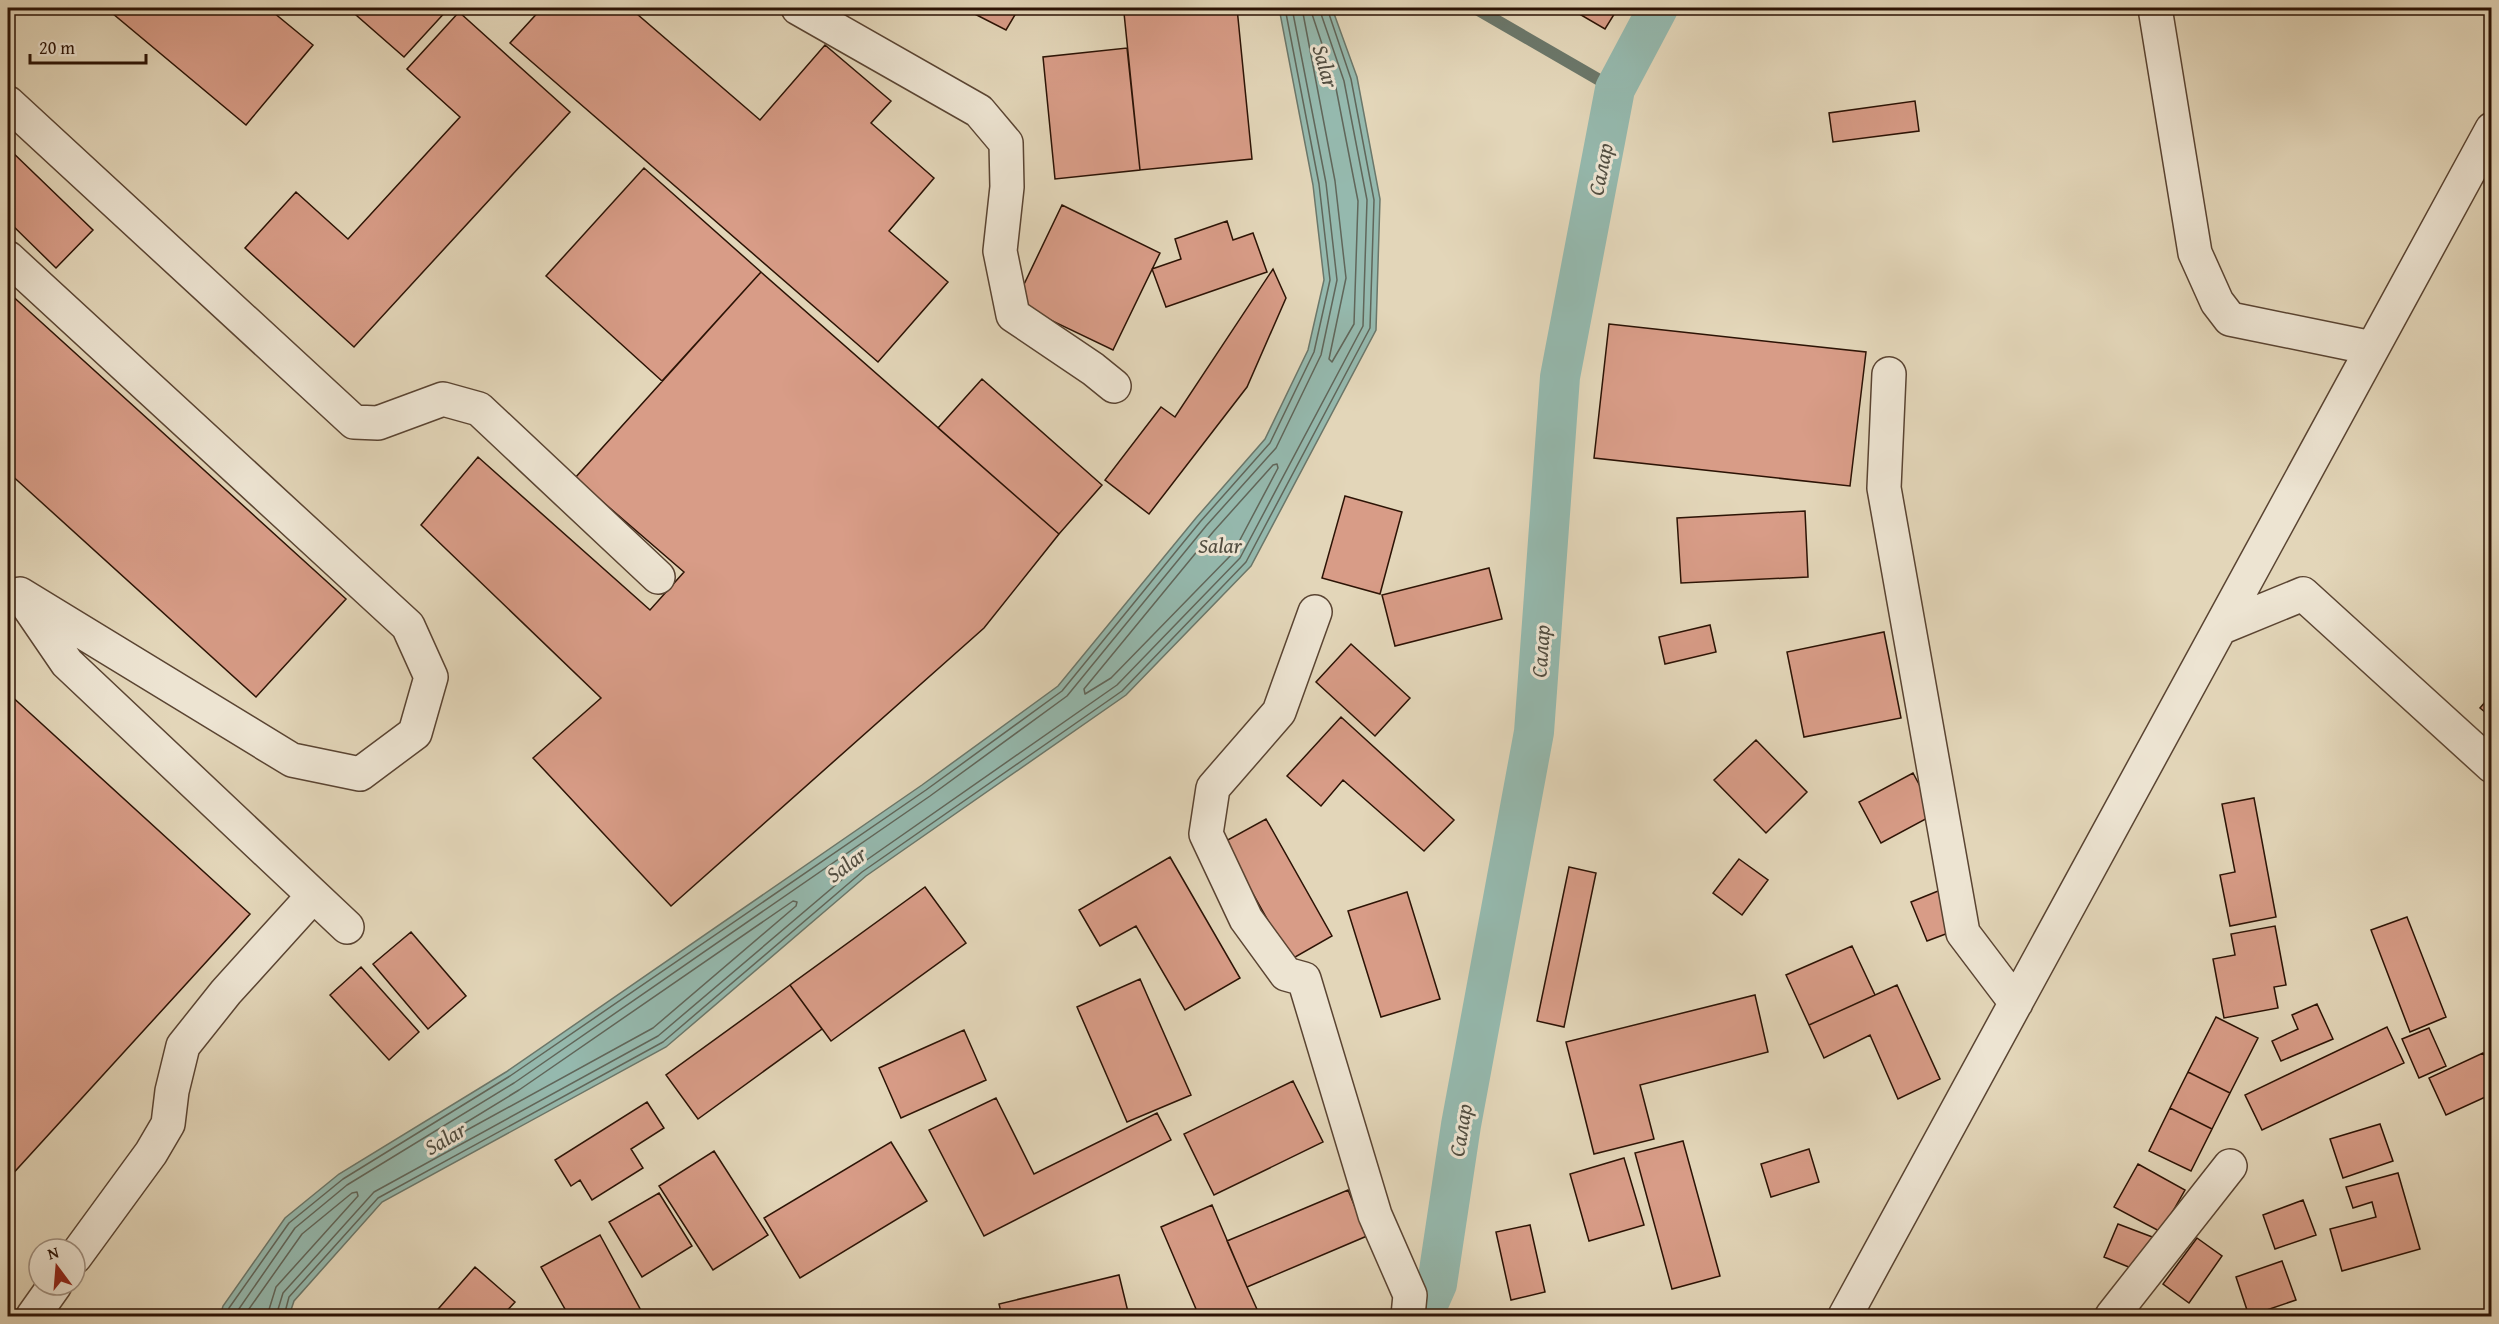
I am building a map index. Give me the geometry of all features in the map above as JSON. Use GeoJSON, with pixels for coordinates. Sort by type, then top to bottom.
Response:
{"type":"FeatureCollection","features":[{"type":"Feature","properties":{"kind":"street"},"geometry":{"type":"LineString","coordinates":[[798,8],[980,111],[1006,143],[1007,186],[1000,251],[1013,315],[1093,369],[1114,387]]}},
{"type":"Feature","properties":{"kind":"street"},"geometry":{"type":"LineString","coordinates":[[2155,8],[2195,252],[2217,302],[2230,319],[2372,348]]}},
{"type":"Feature","properties":{"kind":"street"},"geometry":{"type":"LineString","coordinates":[[8,103],[354,422],[378,423],[443,399],[479,409],[658,577]]}},
{"type":"Feature","properties":{"kind":"street"},"geometry":{"type":"LineString","coordinates":[[1845,1317],[2492,129]]}},
{"type":"Feature","properties":{"kind":"street"},"geometry":{"type":"LineString","coordinates":[[8,258],[408,626],[431,677],[415,733],[360,774],[292,760],[12,595]]}},
{"type":"Feature","properties":{"kind":"street"},"geometry":{"type":"LineString","coordinates":[[1889,374],[1884,488],[1963,933],[2016,1003]]}},
{"type":"Feature","properties":{"kind":"street"},"geometry":{"type":"LineString","coordinates":[[2220,628],[2303,594],[2492,766]]}},
{"type":"Feature","properties":{"kind":"street"},"geometry":{"type":"LineString","coordinates":[[12,595],[67,663],[346,927]]}},
{"type":"Feature","properties":{"kind":"street"},"geometry":{"type":"LineString","coordinates":[[1315,612],[1279,712],[1213,788],[1206,834],[1246,919],[1286,974],[1304,980],[1375,1215],[1410,1295],[1408,1317]]}},
{"type":"Feature","properties":{"kind":"street"},"geometry":{"type":"LineString","coordinates":[[87,1241],[151,1154],[168,1124],[172,1091],[183,1046],[226,992],[313,896]]}},
{"type":"Feature","properties":{"kind":"street"},"geometry":{"type":"LineString","coordinates":[[2112,1317],[2230,1166]]}},
{"type":"Feature","properties":{"kind":"street"},"geometry":{"type":"LineString","coordinates":[[33,1317],[47,1297]]}},
{"type":"Feature","properties":{"kind":"water","name":"Salar"},"geometry":{"type":"Polygon","coordinates":[[[1279,8],[1332,8],[1357,77],[1380,199],[1376,330],[1251,566],[1126,695],[866,876],[666,1047],[382,1202],[294,1301],[289,1316],[220,1316],[223,1306],[285,1218],[339,1174],[506,1072],[922,785],[1058,686],[1196,518],[1265,439],[1308,350],[1324,280],[1313,185],[1279,8]]]}},
{"type":"Feature","properties":{"kind":"building"},"geometry":{"type":"Polygon","coordinates":[[[106,8],[268,8],[313,45],[246,125],[106,8]]]}},
{"type":"Feature","properties":{"kind":"building"},"geometry":{"type":"Polygon","coordinates":[[[348,8],[449,8],[404,57],[348,8]]]}},
{"type":"Feature","properties":{"kind":"building"},"geometry":{"type":"Polygon","coordinates":[[[542,8],[630,8],[760,120],[825,45],[891,101],[871,123],[934,178],[889,231],[948,282],[878,362],[510,43],[542,8]]]}},
{"type":"Feature","properties":{"kind":"building"},"geometry":{"type":"Polygon","coordinates":[[[963,8],[1019,8],[1006,30],[963,8]]]}},
{"type":"Feature","properties":{"kind":"building"},"geometry":{"type":"Polygon","coordinates":[[[1113,8],[1176,8],[1124,13],[1113,8]]]}},
{"type":"Feature","properties":{"kind":"building"},"geometry":{"type":"Polygon","coordinates":[[[1176,8],[1237,8],[1252,159],[1140,170],[1124,13],[1176,8]]]}},
{"type":"Feature","properties":{"kind":"building"},"geometry":{"type":"Polygon","coordinates":[[[1569,8],[1618,8],[1605,29],[1569,8]]]}},
{"type":"Feature","properties":{"kind":"building"},"geometry":{"type":"Polygon","coordinates":[[[459,12],[570,112],[354,347],[245,248],[296,192],[348,239],[460,117],[407,69],[459,12]]]}},
{"type":"Feature","properties":{"kind":"building"},"geometry":{"type":"Polygon","coordinates":[[[1127,48],[1140,170],[1055,179],[1043,57],[1127,48]]]}},
{"type":"Feature","properties":{"kind":"building"},"geometry":{"type":"Polygon","coordinates":[[[1915,101],[1919,131],[1833,142],[1829,113],[1915,101]]]}},
{"type":"Feature","properties":{"kind":"building"},"geometry":{"type":"Polygon","coordinates":[[[8,148],[93,230],[56,268],[8,221],[8,148]]]}},
{"type":"Feature","properties":{"kind":"building"},"geometry":{"type":"Polygon","coordinates":[[[644,168],[761,272],[662,381],[546,276],[644,168]]]}},
{"type":"Feature","properties":{"kind":"building"},"geometry":{"type":"Polygon","coordinates":[[[1062,205],[1160,253],[1113,350],[1015,303],[1062,205]]]}},
{"type":"Feature","properties":{"kind":"building"},"geometry":{"type":"Polygon","coordinates":[[[1227,221],[1233,240],[1253,233],[1267,272],[1166,307],[1152,269],[1181,259],[1175,239],[1227,221]]]}},
{"type":"Feature","properties":{"kind":"building"},"geometry":{"type":"Polygon","coordinates":[[[1273,269],[1286,298],[1247,387],[1149,514],[1105,480],[1161,407],[1175,417],[1273,269]]]}},
{"type":"Feature","properties":{"kind":"building"},"geometry":{"type":"Polygon","coordinates":[[[761,272],[1059,534],[984,628],[671,906],[533,758],[601,698],[421,525],[478,457],[650,610],[684,572],[575,478],[761,272]]]}},
{"type":"Feature","properties":{"kind":"building"},"geometry":{"type":"Polygon","coordinates":[[[8,292],[346,599],[256,697],[8,472],[8,292]]]}},
{"type":"Feature","properties":{"kind":"building"},"geometry":{"type":"Polygon","coordinates":[[[1609,324],[1866,352],[1850,486],[1594,458],[1609,324]]]}},
{"type":"Feature","properties":{"kind":"building"},"geometry":{"type":"Polygon","coordinates":[[[982,379],[1102,485],[1059,534],[938,428],[982,379]]]}},
{"type":"Feature","properties":{"kind":"building"},"geometry":{"type":"Polygon","coordinates":[[[1345,496],[1402,512],[1380,594],[1322,578],[1345,496]]]}},
{"type":"Feature","properties":{"kind":"building"},"geometry":{"type":"Polygon","coordinates":[[[1805,511],[1808,577],[1681,583],[1677,518],[1805,511]]]}},
{"type":"Feature","properties":{"kind":"building"},"geometry":{"type":"Polygon","coordinates":[[[1489,568],[1502,619],[1395,646],[1382,595],[1489,568]]]}},
{"type":"Feature","properties":{"kind":"building"},"geometry":{"type":"Polygon","coordinates":[[[1710,625],[1716,652],[1665,664],[1659,637],[1710,625]]]}},
{"type":"Feature","properties":{"kind":"building"},"geometry":{"type":"Polygon","coordinates":[[[1884,632],[1901,718],[1804,737],[1787,652],[1884,632]]]}},
{"type":"Feature","properties":{"kind":"building"},"geometry":{"type":"Polygon","coordinates":[[[1351,644],[1410,698],[1375,736],[1316,682],[1351,644]]]}},
{"type":"Feature","properties":{"kind":"building"},"geometry":{"type":"Polygon","coordinates":[[[8,693],[250,914],[8,1179],[8,693]]]}},
{"type":"Feature","properties":{"kind":"building"},"geometry":{"type":"Polygon","coordinates":[[[2492,694],[2492,718],[2480,708],[2492,694]]]}},
{"type":"Feature","properties":{"kind":"building"},"geometry":{"type":"Polygon","coordinates":[[[1341,717],[1454,820],[1424,851],[1343,780],[1321,806],[1287,776],[1341,717]]]}},
{"type":"Feature","properties":{"kind":"building"},"geometry":{"type":"Polygon","coordinates":[[[1756,740],[1807,792],[1766,833],[1714,780],[1756,740]]]}},
{"type":"Feature","properties":{"kind":"building"},"geometry":{"type":"Polygon","coordinates":[[[1913,773],[1935,814],[1881,843],[1859,802],[1913,773]]]}},
{"type":"Feature","properties":{"kind":"building"},"geometry":{"type":"Polygon","coordinates":[[[2254,798],[2276,917],[2230,926],[2220,875],[2235,872],[2222,804],[2254,798]]]}},
{"type":"Feature","properties":{"kind":"building"},"geometry":{"type":"Polygon","coordinates":[[[1266,819],[1332,936],[1290,960],[1224,842],[1266,819]]]}},
{"type":"Feature","properties":{"kind":"building"},"geometry":{"type":"Polygon","coordinates":[[[1170,857],[1240,978],[1185,1010],[1136,926],[1100,946],[1079,910],[1170,857]]]}},
{"type":"Feature","properties":{"kind":"building"},"geometry":{"type":"Polygon","coordinates":[[[1739,859],[1768,880],[1742,915],[1713,893],[1739,859]]]}},
{"type":"Feature","properties":{"kind":"building"},"geometry":{"type":"Polygon","coordinates":[[[1569,867],[1596,873],[1564,1027],[1537,1021],[1569,867]]]}},
{"type":"Feature","properties":{"kind":"building"},"geometry":{"type":"Polygon","coordinates":[[[925,887],[966,943],[831,1041],[790,985],[925,887]]]}},
{"type":"Feature","properties":{"kind":"building"},"geometry":{"type":"Polygon","coordinates":[[[1943,889],[1959,929],[1927,941],[1911,902],[1943,889]]]}},
{"type":"Feature","properties":{"kind":"building"},"geometry":{"type":"Polygon","coordinates":[[[1407,892],[1440,999],[1381,1017],[1348,911],[1407,892]]]}},
{"type":"Feature","properties":{"kind":"building"},"geometry":{"type":"Polygon","coordinates":[[[2407,917],[2446,1017],[2410,1032],[2371,930],[2407,917]]]}},
{"type":"Feature","properties":{"kind":"building"},"geometry":{"type":"Polygon","coordinates":[[[2275,926],[2286,985],[2274,987],[2278,1008],[2224,1018],[2213,959],[2235,955],[2231,934],[2275,926]]]}},
{"type":"Feature","properties":{"kind":"building"},"geometry":{"type":"Polygon","coordinates":[[[411,932],[466,996],[428,1029],[373,964],[411,932]]]}},
{"type":"Feature","properties":{"kind":"building"},"geometry":{"type":"Polygon","coordinates":[[[1852,946],[1875,995],[1809,1025],[1786,975],[1852,946]]]}},
{"type":"Feature","properties":{"kind":"building"},"geometry":{"type":"Polygon","coordinates":[[[361,967],[419,1032],[389,1060],[330,995],[361,967]]]}},
{"type":"Feature","properties":{"kind":"building"},"geometry":{"type":"Polygon","coordinates":[[[1140,979],[1191,1095],[1127,1122],[1077,1007],[1140,979]]]}},
{"type":"Feature","properties":{"kind":"building"},"geometry":{"type":"Polygon","coordinates":[[[790,985],[822,1029],[698,1119],[666,1075],[790,985]]]}},
{"type":"Feature","properties":{"kind":"building"},"geometry":{"type":"Polygon","coordinates":[[[1897,985],[1940,1079],[1898,1099],[1870,1035],[1824,1058],[1809,1025],[1897,985]]]}},
{"type":"Feature","properties":{"kind":"building"},"geometry":{"type":"Polygon","coordinates":[[[1755,995],[1768,1052],[1640,1085],[1654,1139],[1594,1154],[1566,1042],[1755,995]]]}},
{"type":"Feature","properties":{"kind":"building"},"geometry":{"type":"Polygon","coordinates":[[[2317,1004],[2333,1039],[2281,1061],[2272,1041],[2298,1029],[2292,1015],[2317,1004]]]}},
{"type":"Feature","properties":{"kind":"building"},"geometry":{"type":"Polygon","coordinates":[[[2216,1017],[2258,1038],[2230,1093],[2188,1072],[2216,1017]]]}},
{"type":"Feature","properties":{"kind":"building"},"geometry":{"type":"Polygon","coordinates":[[[2387,1027],[2404,1063],[2262,1130],[2245,1095],[2387,1027]]]}},
{"type":"Feature","properties":{"kind":"building"},"geometry":{"type":"Polygon","coordinates":[[[2429,1028],[2446,1066],[2419,1078],[2402,1039],[2429,1028]]]}},
{"type":"Feature","properties":{"kind":"building"},"geometry":{"type":"Polygon","coordinates":[[[964,1030],[986,1080],[901,1118],[879,1068],[964,1030]]]}},
{"type":"Feature","properties":{"kind":"building"},"geometry":{"type":"Polygon","coordinates":[[[2483,1053],[2492,1070],[2492,1094],[2446,1115],[2429,1078],[2483,1053]]]}},
{"type":"Feature","properties":{"kind":"building"},"geometry":{"type":"Polygon","coordinates":[[[2188,1072],[2230,1093],[2212,1129],[2170,1108],[2188,1072]]]}},
{"type":"Feature","properties":{"kind":"building"},"geometry":{"type":"Polygon","coordinates":[[[1293,1081],[1323,1142],[1214,1195],[1184,1134],[1293,1081]]]}},
{"type":"Feature","properties":{"kind":"building"},"geometry":{"type":"Polygon","coordinates":[[[996,1098],[1034,1174],[1157,1113],[1171,1140],[984,1236],[929,1130],[996,1098]]]}},
{"type":"Feature","properties":{"kind":"building"},"geometry":{"type":"Polygon","coordinates":[[[647,1102],[664,1128],[631,1149],[643,1168],[592,1200],[580,1180],[571,1186],[555,1160],[647,1102]]]}},
{"type":"Feature","properties":{"kind":"building"},"geometry":{"type":"Polygon","coordinates":[[[2170,1108],[2212,1129],[2191,1171],[2149,1151],[2170,1108]]]}},
{"type":"Feature","properties":{"kind":"building"},"geometry":{"type":"Polygon","coordinates":[[[2380,1124],[2393,1161],[2343,1178],[2330,1139],[2380,1124]]]}},
{"type":"Feature","properties":{"kind":"building"},"geometry":{"type":"Polygon","coordinates":[[[1683,1141],[1720,1276],[1672,1289],[1635,1153],[1683,1141]]]}},
{"type":"Feature","properties":{"kind":"building"},"geometry":{"type":"Polygon","coordinates":[[[891,1142],[927,1201],[800,1278],[764,1218],[891,1142]]]}},
{"type":"Feature","properties":{"kind":"building"},"geometry":{"type":"Polygon","coordinates":[[[1809,1149],[1819,1182],[1771,1197],[1761,1164],[1809,1149]]]}},
{"type":"Feature","properties":{"kind":"building"},"geometry":{"type":"Polygon","coordinates":[[[714,1151],[768,1235],[713,1270],[659,1186],[714,1151]]]}},
{"type":"Feature","properties":{"kind":"building"},"geometry":{"type":"Polygon","coordinates":[[[1624,1158],[1644,1225],[1589,1241],[1570,1174],[1624,1158]]]}},
{"type":"Feature","properties":{"kind":"building"},"geometry":{"type":"Polygon","coordinates":[[[2138,1164],[2185,1190],[2161,1232],[2114,1207],[2138,1164]]]}},
{"type":"Feature","properties":{"kind":"building"},"geometry":{"type":"Polygon","coordinates":[[[2398,1173],[2420,1249],[2342,1271],[2330,1229],[2376,1217],[2372,1202],[2353,1208],[2346,1187],[2398,1173]]]}},
{"type":"Feature","properties":{"kind":"building"},"geometry":{"type":"Polygon","coordinates":[[[1348,1190],[1367,1236],[1247,1287],[1227,1241],[1348,1190]]]}},
{"type":"Feature","properties":{"kind":"building"},"geometry":{"type":"Polygon","coordinates":[[[659,1193],[692,1246],[642,1277],[609,1222],[659,1193]]]}},
{"type":"Feature","properties":{"kind":"building"},"geometry":{"type":"Polygon","coordinates":[[[2303,1200],[2316,1235],[2275,1249],[2263,1215],[2303,1200]]]}},
{"type":"Feature","properties":{"kind":"building"},"geometry":{"type":"Polygon","coordinates":[[[1212,1205],[1260,1316],[1199,1316],[1161,1227],[1212,1205]]]}},
{"type":"Feature","properties":{"kind":"building"},"geometry":{"type":"Polygon","coordinates":[[[2118,1224],[2155,1238],[2141,1272],[2104,1257],[2118,1224]]]}},
{"type":"Feature","properties":{"kind":"building"},"geometry":{"type":"Polygon","coordinates":[[[1530,1225],[1545,1292],[1511,1300],[1496,1232],[1530,1225]]]}},
{"type":"Feature","properties":{"kind":"building"},"geometry":{"type":"Polygon","coordinates":[[[600,1235],[644,1316],[569,1316],[541,1267],[600,1235]]]}},
{"type":"Feature","properties":{"kind":"building"},"geometry":{"type":"Polygon","coordinates":[[[2197,1238],[2222,1256],[2189,1303],[2163,1284],[2197,1238]]]}},
{"type":"Feature","properties":{"kind":"building"},"geometry":{"type":"Polygon","coordinates":[[[2282,1261],[2296,1300],[2249,1316],[2236,1277],[2282,1261]]]}},
{"type":"Feature","properties":{"kind":"building"},"geometry":{"type":"Polygon","coordinates":[[[475,1267],[515,1302],[502,1316],[432,1316],[475,1267]]]}},
{"type":"Feature","properties":{"kind":"building"},"geometry":{"type":"Polygon","coordinates":[[[1119,1275],[1129,1316],[1002,1316],[999,1304],[1119,1275]]]}},
{"type":"Feature","properties":{"kind":"waterway"},"geometry":{"type":"LineString","coordinates":[[1475,8],[1615,89]]}},
{"type":"Feature","properties":{"kind":"waterway","name":"Салар"},"geometry":{"type":"LineString","coordinates":[[1430,1300],[1437,1284],[1461,1125],[1534,732],[1560,377],[1615,89],[1658,8]]}}]}
